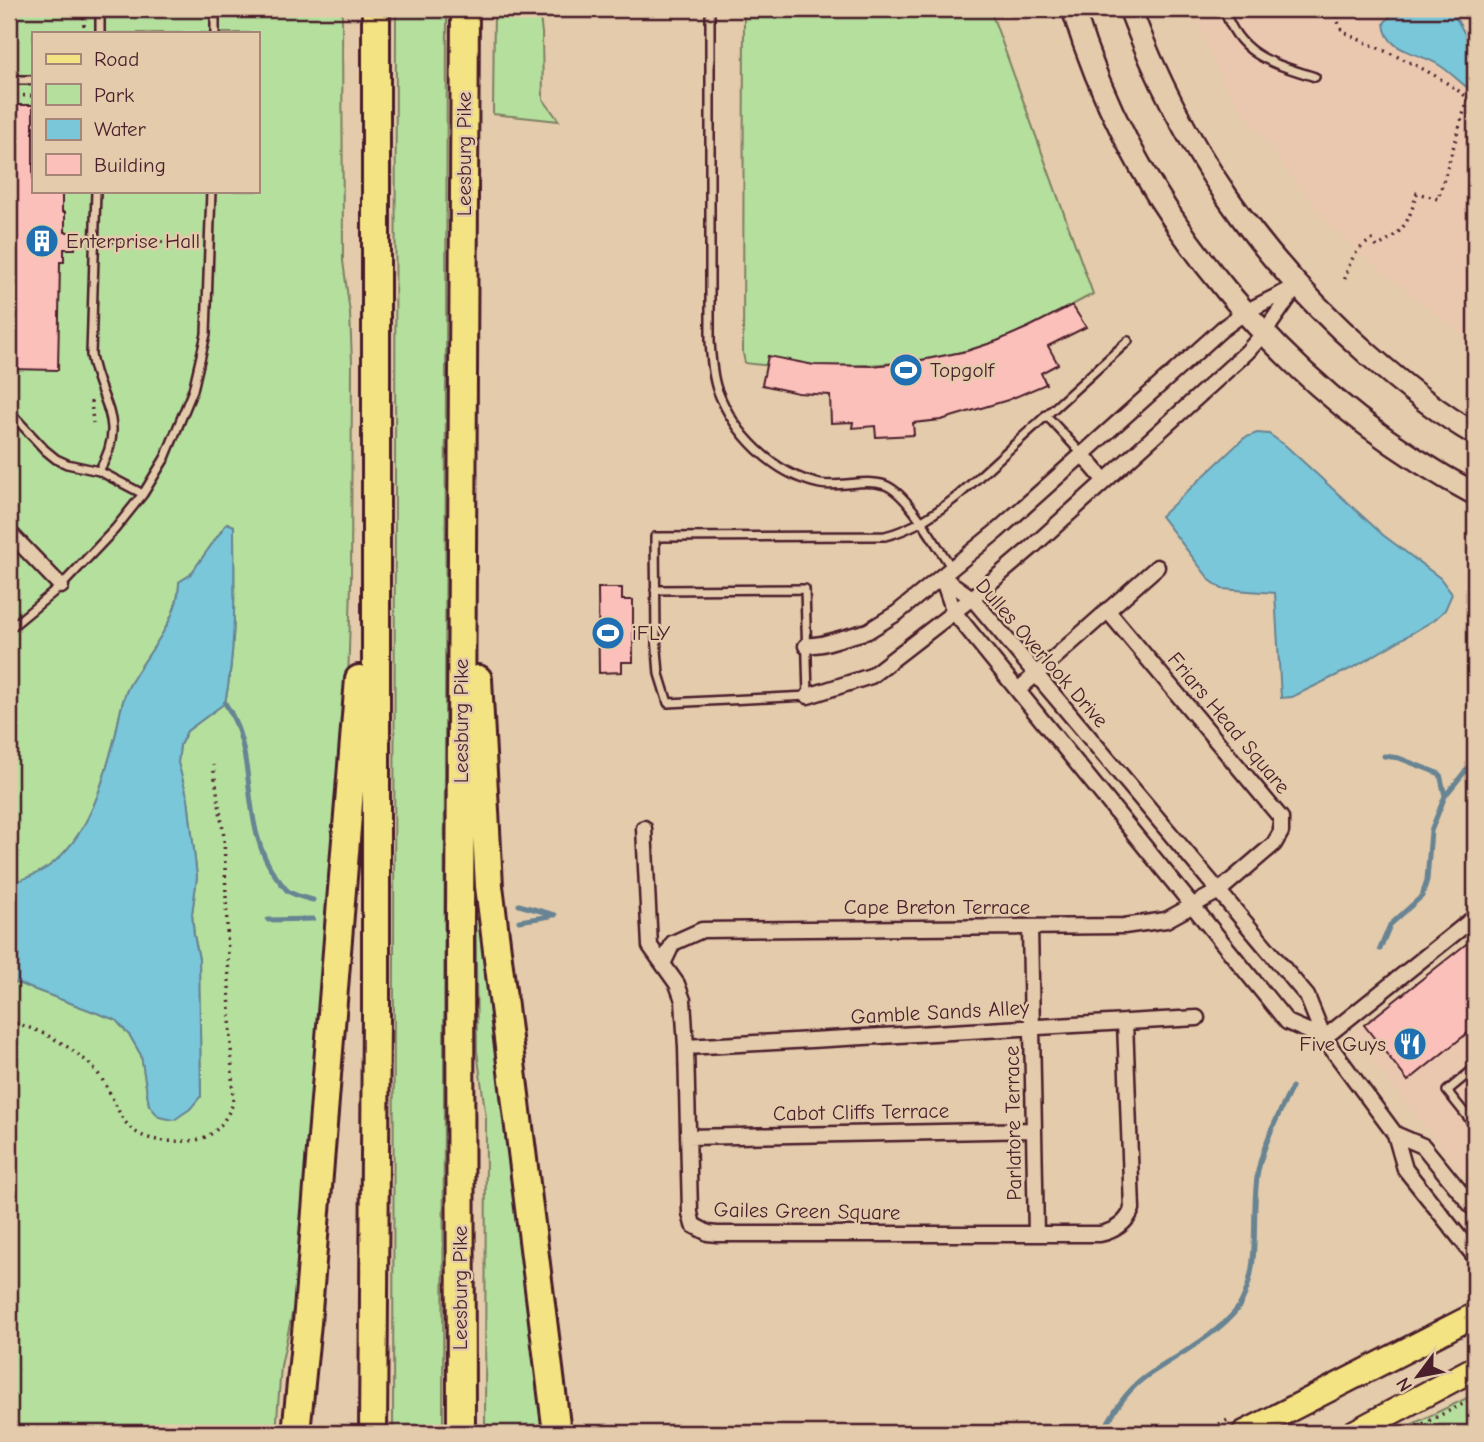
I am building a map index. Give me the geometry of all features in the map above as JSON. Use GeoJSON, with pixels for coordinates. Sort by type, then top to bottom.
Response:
{"type":"FeatureCollection","features":[{"type":"Feature","properties":{"kind":"highway"},"geometry":{"type":"LineString","coordinates":[[373,1433],[376,1030],[376,9]]}},
{"type":"Feature","properties":{"kind":"highway","name":"Leesburg Pike"},"geometry":{"type":"LineString","coordinates":[[461,1433],[460,959],[465,9]]}},
{"type":"Feature","properties":{"kind":"highway"},"geometry":{"type":"LineString","coordinates":[[464,369],[489,886],[557,1433]]}},
{"type":"Feature","properties":{"kind":"highway"},"geometry":{"type":"LineString","coordinates":[[296,1433],[354,757],[375,398]]}},
{"type":"Feature","properties":{"kind":"main road"},"geometry":{"type":"LineString","coordinates":[[1073,9],[1098,78],[1131,147],[1188,238],[1245,312],[1305,374],[1350,412],[1443,477],[1475,494]]}},
{"type":"Feature","properties":{"kind":"main road"},"geometry":{"type":"LineString","coordinates":[[1130,9],[1159,79],[1217,182],[1254,235],[1296,286],[1338,328],[1447,418],[1475,434]]}},
{"type":"Feature","properties":{"kind":"main road"},"geometry":{"type":"LineString","coordinates":[[1244,1433],[1475,1315]]}},
{"type":"Feature","properties":{"kind":"main road"},"geometry":{"type":"LineString","coordinates":[[1353,1433],[1475,1368]]}},
{"type":"Feature","properties":{"kind":"main road"},"geometry":{"type":"LineString","coordinates":[[1443,1386],[1475,1377]]}},
{"type":"Feature","properties":{"kind":"street"},"geometry":{"type":"LineString","coordinates":[[807,646],[868,631],[897,613],[947,573],[1222,329],[1245,312],[1296,286]]}},
{"type":"Feature","properties":{"kind":"street"},"geometry":{"type":"LineString","coordinates":[[808,696],[871,676],[972,598],[1247,352],[1264,333],[1296,286]]}},
{"type":"Feature","properties":{"kind":"street"},"geometry":{"type":"LineString","coordinates":[[1082,454],[1105,481]]}},
{"type":"Feature","properties":{"kind":"street"},"geometry":{"type":"LineString","coordinates":[[9,532],[61,586]]}},
{"type":"Feature","properties":{"kind":"street"},"geometry":{"type":"LineString","coordinates":[[1018,690],[1157,567]]}},
{"type":"Feature","properties":{"kind":"street","name":"Dulles Overlook Drive"},"geometry":{"type":"LineString","coordinates":[[947,573],[972,598],[1307,996],[1324,1038],[1395,1134],[1405,1169],[1475,1257]]}},
{"type":"Feature","properties":{"kind":"street","name":"Dulles Overlook Drive"},"geometry":{"type":"LineString","coordinates":[[947,573],[954,612],[1287,1022],[1324,1038]]}},
{"type":"Feature","properties":{"kind":"street","name":"Friars Head Square"},"geometry":{"type":"LineString","coordinates":[[1107,610],[1281,818],[1281,832],[1274,844],[1219,891]]}},
{"type":"Feature","properties":{"kind":"street","name":"Gailes Green Square"},"geometry":{"type":"LineString","coordinates":[[644,828],[650,946],[677,984],[683,1000],[687,1047],[690,1213],[693,1225],[708,1233],[1100,1234],[1110,1231],[1129,1216],[1132,1209],[1125,1022]]}},
{"type":"Feature","properties":{"kind":"street","name":"Cape Breton Terrace"},"geometry":{"type":"LineString","coordinates":[[663,964],[673,943],[702,930],[1145,924],[1167,920],[1219,891]]}},
{"type":"Feature","properties":{"kind":"street"},"geometry":{"type":"LineString","coordinates":[[1324,1038],[1475,917]]}},
{"type":"Feature","properties":{"kind":"street","name":"Parlatore Terrace"},"geometry":{"type":"LineString","coordinates":[[1030,927],[1036,1234]]}},
{"type":"Feature","properties":{"kind":"street","name":"Gamble Sands Alley"},"geometry":{"type":"LineString","coordinates":[[687,1047],[1197,1018]]}},
{"type":"Feature","properties":{"kind":"street","name":"Cabot Cliffs Terrace"},"geometry":{"type":"LineString","coordinates":[[688,1136],[1034,1130]]}},
{"type":"Feature","properties":{"kind":"street","name":"Dulles Overlook Drive"},"geometry":{"type":"LineString","coordinates":[[1395,1134],[1423,1146],[1475,1210]]}},
{"type":"Feature","properties":{"kind":"lane"},"geometry":{"type":"LineString","coordinates":[[100,9],[100,32]]}},
{"type":"Feature","properties":{"kind":"lane"},"geometry":{"type":"LineString","coordinates":[[215,9],[215,32]]}},
{"type":"Feature","properties":{"kind":"lane"},"geometry":{"type":"LineString","coordinates":[[710,9],[710,341],[716,387],[729,415],[746,437],[764,456],[789,474],[822,484],[884,485],[900,494],[920,522],[947,573]]}},
{"type":"Feature","properties":{"kind":"lane"},"geometry":{"type":"LineString","coordinates":[[1224,9],[1227,20],[1240,41],[1258,56],[1275,65],[1315,77]]}},
{"type":"Feature","properties":{"kind":"lane"},"geometry":{"type":"LineString","coordinates":[[9,80],[32,80]]}},
{"type":"Feature","properties":{"kind":"lane"},"geometry":{"type":"LineString","coordinates":[[96,192],[92,355],[94,370],[113,421],[110,449],[99,471]]}},
{"type":"Feature","properties":{"kind":"lane"},"geometry":{"type":"LineString","coordinates":[[9,629],[61,586],[115,529],[165,458],[192,390],[204,348],[211,192]]}},
{"type":"Feature","properties":{"kind":"lane"},"geometry":{"type":"LineString","coordinates":[[655,590],[805,589],[808,696],[668,703],[659,674],[655,590],[655,537],[885,536],[903,531],[959,495],[1128,341]]}},
{"type":"Feature","properties":{"kind":"lane"},"geometry":{"type":"LineString","coordinates":[[9,411],[56,459],[99,471],[142,494]]}},
{"type":"Feature","properties":{"kind":"lane"},"geometry":{"type":"LineString","coordinates":[[1046,415],[1082,454]]}},
{"type":"Feature","properties":{"kind":"lane"},"geometry":{"type":"LineString","coordinates":[[1475,1068],[1447,1091],[1475,1126]]}},
{"type":"Feature","properties":{"kind":"path"},"geometry":{"type":"LineString","coordinates":[[84,9],[84,32]]}},
{"type":"Feature","properties":{"kind":"path"},"geometry":{"type":"LineString","coordinates":[[1339,9],[1336,19],[1343,32],[1413,62],[1449,83],[1475,104]]}},
{"type":"Feature","properties":{"kind":"path"},"geometry":{"type":"LineString","coordinates":[[9,96],[32,96]]}},
{"type":"Feature","properties":{"kind":"path"},"geometry":{"type":"LineString","coordinates":[[1344,283],[1349,262],[1363,245],[1372,240],[1377,247],[1397,235],[1407,221],[1417,193],[1438,200],[1468,98]]}},
{"type":"Feature","properties":{"kind":"path"},"geometry":{"type":"LineString","coordinates":[[94,242],[209,242]]}},
{"type":"Feature","properties":{"kind":"path"},"geometry":{"type":"LineString","coordinates":[[9,1021],[40,1030],[88,1062],[128,1126],[149,1139],[174,1142],[199,1140],[214,1134],[225,1122],[233,1104],[226,894],[224,837],[213,765]]}},
{"type":"Feature","properties":{"kind":"path"},"geometry":{"type":"LineString","coordinates":[[1404,1433],[1475,1398]]}},
{"type":"Feature","properties":{"kind":"shaded area"},"geometry":{"type":"Polygon","coordinates":[[[1192,9],[1475,9],[1475,345],[1331,227],[1244,114],[1221,78],[1192,9]]]}},
{"type":"Feature","properties":{"kind":"shaded area"},"geometry":{"type":"Polygon","coordinates":[[[1475,935],[1475,1189],[1351,1034],[1475,935]]]}},
{"type":"Feature","properties":{"kind":"green space"},"geometry":{"type":"Polygon","coordinates":[[[9,9],[342,9],[343,261],[350,313],[352,362],[351,585],[345,780],[299,1281],[281,1366],[276,1433],[9,1433],[9,980],[116,1020],[141,1055],[149,1105],[201,1097],[199,959],[192,914],[197,877],[188,799],[178,763],[180,745],[187,731],[225,703],[233,637],[234,526],[227,523],[190,575],[179,582],[178,596],[168,623],[126,692],[105,773],[84,825],[62,855],[48,867],[9,884],[9,9]]]}},
{"type":"Feature","properties":{"kind":"green space"},"geometry":{"type":"Polygon","coordinates":[[[396,9],[447,9],[443,1433],[393,1433],[396,9]]]}},
{"type":"Feature","properties":{"kind":"green space"},"geometry":{"type":"Polygon","coordinates":[[[494,9],[539,9],[543,99],[559,121],[493,114],[494,9]]]}},
{"type":"Feature","properties":{"kind":"green space","name":"Topgolf"},"geometry":{"type":"Polygon","coordinates":[[[744,9],[990,9],[1093,294],[1010,336],[954,354],[864,365],[782,366],[745,363],[744,9]]]}},
{"type":"Feature","properties":{"kind":"green space"},"geometry":{"type":"Polygon","coordinates":[[[475,866],[545,1433],[485,1433],[486,1118],[477,1051],[475,866]]]}},
{"type":"Feature","properties":{"kind":"green space"},"geometry":{"type":"Polygon","coordinates":[[[1475,1394],[1475,1433],[1394,1433],[1475,1394]]]}},
{"type":"Feature","properties":{"kind":"water"},"geometry":{"type":"Polygon","coordinates":[[[1396,9],[1451,9],[1475,52],[1475,93],[1439,65],[1397,46],[1391,40],[1384,23],[1396,9]]]}},
{"type":"Feature","properties":{"kind":"water"},"geometry":{"type":"Polygon","coordinates":[[[1257,433],[1269,434],[1286,446],[1383,535],[1440,578],[1452,594],[1445,610],[1434,620],[1356,666],[1292,697],[1281,698],[1275,593],[1222,589],[1210,580],[1161,516],[1244,438],[1257,433]]]}},
{"type":"Feature","properties":{"kind":"water"},"geometry":{"type":"Polygon","coordinates":[[[227,523],[234,526],[234,593],[233,637],[225,703],[187,731],[180,745],[178,763],[188,799],[197,877],[192,914],[199,959],[201,1096],[190,1109],[174,1120],[159,1117],[149,1105],[141,1055],[116,1020],[9,980],[9,884],[48,867],[74,841],[84,825],[105,773],[126,692],[168,623],[178,596],[179,582],[190,575],[227,523]]]}},
{"type":"Feature","properties":{"kind":"building","name":"Enterprise Hall"},"geometry":{"type":"Polygon","coordinates":[[[9,105],[32,105],[32,192],[62,192],[65,232],[75,232],[75,249],[64,249],[64,262],[60,262],[58,370],[9,369],[9,105]]]}},
{"type":"Feature","properties":{"kind":"building","name":"Topgolf"},"geometry":{"type":"Polygon","coordinates":[[[1072,305],[1086,327],[1048,346],[1058,364],[1041,373],[1046,384],[1008,400],[941,420],[913,423],[914,435],[876,437],[875,426],[852,428],[853,422],[831,423],[830,395],[798,393],[762,385],[768,356],[814,365],[872,366],[917,361],[967,351],[997,341],[1072,305]]]}},
{"type":"Feature","properties":{"kind":"building"},"geometry":{"type":"Polygon","coordinates":[[[598,588],[622,588],[622,600],[633,600],[633,662],[622,662],[622,672],[599,673],[598,588]]]}},
{"type":"Feature","properties":{"kind":"building"},"geometry":{"type":"Polygon","coordinates":[[[1475,937],[1475,1027],[1408,1081],[1364,1025],[1475,937]]]}},
{"type":"Feature","properties":{"kind":"waterway"},"geometry":{"type":"LineString","coordinates":[[225,703],[236,723],[242,745],[257,836],[265,858],[287,890],[313,900]]}},
{"type":"Feature","properties":{"kind":"waterway"},"geometry":{"type":"LineString","coordinates":[[1384,756],[1399,758],[1440,774],[1445,796]]}},
{"type":"Feature","properties":{"kind":"waterway"},"geometry":{"type":"LineString","coordinates":[[1380,949],[1390,925],[1422,896],[1427,880],[1431,831],[1445,796],[1475,759]]}},
{"type":"Feature","properties":{"kind":"waterway"},"geometry":{"type":"LineString","coordinates":[[519,905],[555,915]]}},
{"type":"Feature","properties":{"kind":"waterway"},"geometry":{"type":"LineString","coordinates":[[519,921],[551,916]]}},
{"type":"Feature","properties":{"kind":"waterway"},"geometry":{"type":"LineString","coordinates":[[268,920],[313,919]]}},
{"type":"Feature","properties":{"kind":"waterway"},"geometry":{"type":"LineString","coordinates":[[1102,1433],[1120,1403],[1137,1384],[1211,1334],[1241,1303],[1251,1271],[1258,1171],[1268,1139],[1292,1087]]}},
{"type":"Feature","properties":{"kind":"place","name":"Enterprise Hall"},"geometry":{"type":"Point","coordinates":[42,241]}},
{"type":"Feature","properties":{"kind":"place","name":"Topgolf"},"geometry":{"type":"Point","coordinates":[906,370]}},
{"type":"Feature","properties":{"kind":"place","name":"iFLY"},"geometry":{"type":"Point","coordinates":[608,633]}},
{"type":"Feature","properties":{"kind":"place","name":"Five Guys"},"geometry":{"type":"Point","coordinates":[1410,1044]}}]}
